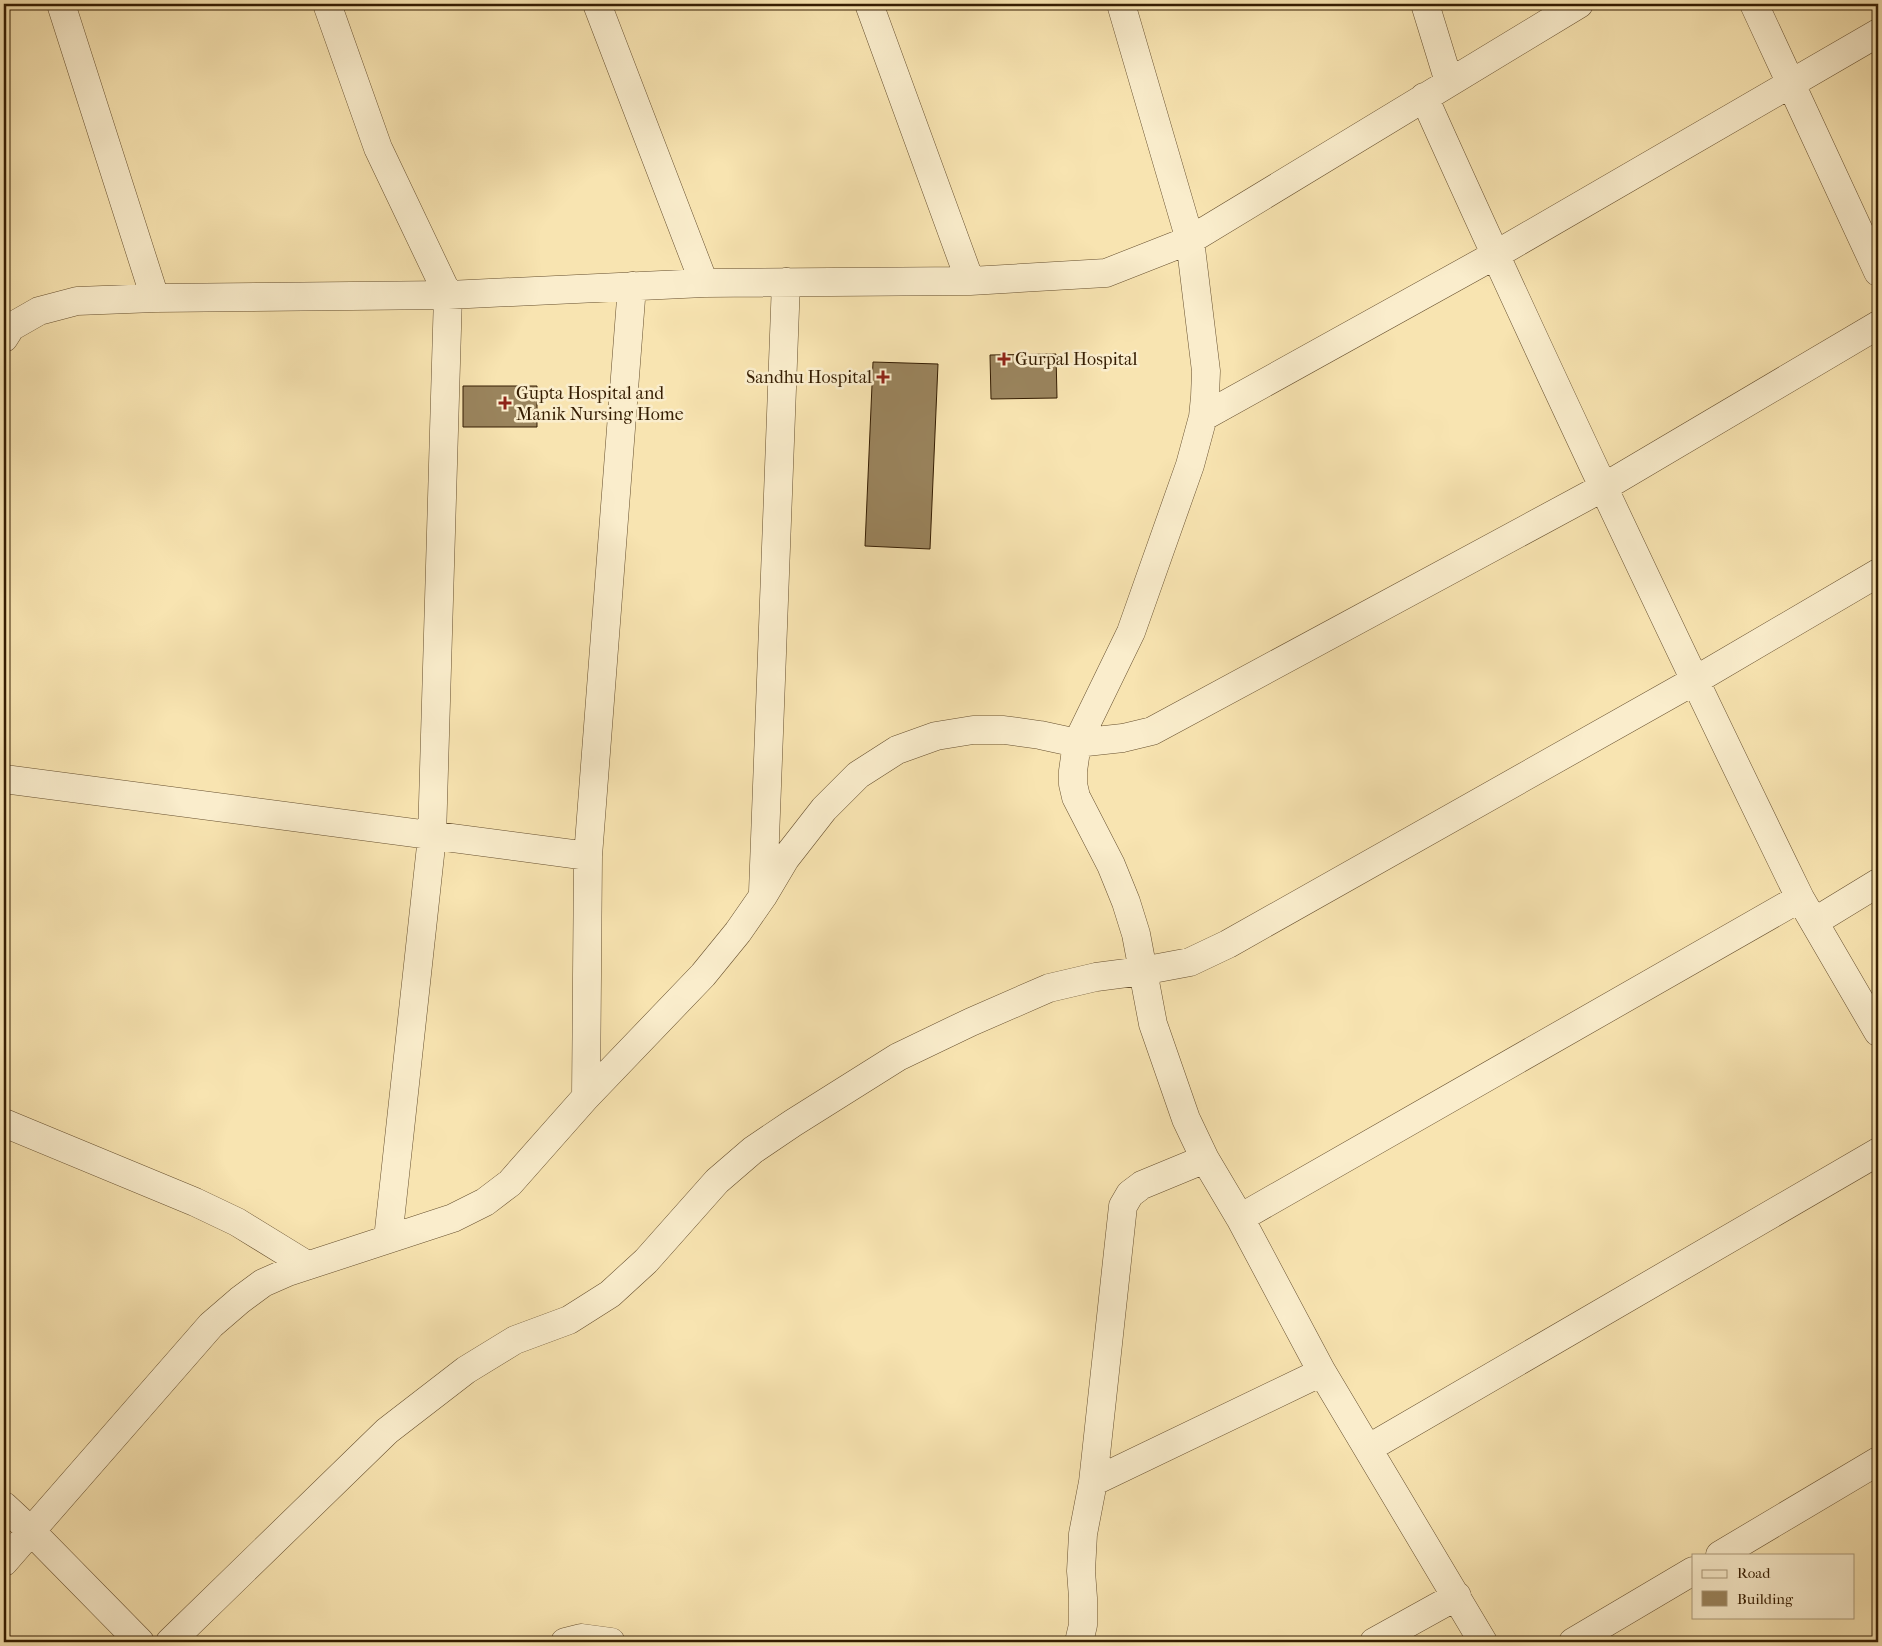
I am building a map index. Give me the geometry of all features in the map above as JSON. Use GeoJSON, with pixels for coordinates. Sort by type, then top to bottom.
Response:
{"type":"FeatureCollection","features":[{"type":"Feature","properties":{"kind":"street"},"geometry":{"type":"LineString","coordinates":[[61,4],[155,298]]}},
{"type":"Feature","properties":{"kind":"street"},"geometry":{"type":"LineString","coordinates":[[327,4],[378,148],[448,295],[432,837],[388,1239]]}},
{"type":"Feature","properties":{"kind":"street"},"geometry":{"type":"LineString","coordinates":[[597,4],[704,283]]}},
{"type":"Feature","properties":{"kind":"street"},"geometry":{"type":"LineString","coordinates":[[869,4],[970,280]]}},
{"type":"Feature","properties":{"kind":"street"},"geometry":{"type":"LineString","coordinates":[[1121,4],[1190,240],[1206,371],[1203,416],[1190,465],[1131,632],[1077,744],[1073,784],[1076,797],[1111,865],[1126,902],[1136,934],[1153,1024],[1186,1119],[1205,1159],[1240,1218],[1322,1372],[1483,1642]]}},
{"type":"Feature","properties":{"kind":"street"},"geometry":{"type":"LineString","coordinates":[[1425,4],[1449,82]]}},
{"type":"Feature","properties":{"kind":"street"},"geometry":{"type":"LineString","coordinates":[[4,338],[11,327],[39,311],[77,302],[155,298],[448,295],[704,283],[970,280],[1106,273],[1190,240],[1578,4]]}},
{"type":"Feature","properties":{"kind":"street"},"geometry":{"type":"LineString","coordinates":[[1754,4],[1878,272]]}},
{"type":"Feature","properties":{"kind":"street"},"geometry":{"type":"LineString","coordinates":[[1203,416],[1495,255],[1878,33]]}},
{"type":"Feature","properties":{"kind":"street"},"geometry":{"type":"LineString","coordinates":[[1424,98],[1495,255],[1694,680],[1800,898],[1878,1032]]}},
{"type":"Feature","properties":{"kind":"street"},"geometry":{"type":"LineString","coordinates":[[763,896],[786,282]]}},
{"type":"Feature","properties":{"kind":"street"},"geometry":{"type":"LineString","coordinates":[[586,1097],[588,856],[632,286]]}},
{"type":"Feature","properties":{"kind":"street"},"geometry":{"type":"LineString","coordinates":[[4,1562],[212,1325],[240,1300],[263,1283],[288,1272],[453,1218],[485,1202],[510,1183],[586,1097],[703,975],[738,932],[763,896],[785,859],[824,809],[858,775],[897,750],[936,736],[973,730],[1004,730],[1040,735],[1077,744],[1123,738],[1152,731],[1604,487],[1878,325]]}},
{"type":"Feature","properties":{"kind":"street"},"geometry":{"type":"LineString","coordinates":[[170,1642],[387,1431],[466,1370],[515,1340],[569,1320],[610,1294],[646,1261],[717,1182],[753,1150],[898,1057],[1049,988],[1190,962],[1228,944],[1694,680],[1878,573]]}},
{"type":"Feature","properties":{"kind":"street"},"geometry":{"type":"LineString","coordinates":[[4,779],[432,837],[588,856]]}},
{"type":"Feature","properties":{"kind":"street"},"geometry":{"type":"LineString","coordinates":[[1814,922],[1878,883]]}},
{"type":"Feature","properties":{"kind":"street"},"geometry":{"type":"LineString","coordinates":[[1240,1218],[1800,898]]}},
{"type":"Feature","properties":{"kind":"street"},"geometry":{"type":"LineString","coordinates":[[4,1123],[195,1202],[237,1222],[307,1265]]}},
{"type":"Feature","properties":{"kind":"street"},"geometry":{"type":"LineString","coordinates":[[1369,1448],[1878,1152]]}},
{"type":"Feature","properties":{"kind":"street"},"geometry":{"type":"LineString","coordinates":[[1079,1642],[1083,1625],[1080,1571],[1083,1534],[1093,1482],[1123,1206],[1130,1194],[1142,1185],[1205,1159]]}},
{"type":"Feature","properties":{"kind":"street"},"geometry":{"type":"LineString","coordinates":[[1093,1482],[1322,1372]]}},
{"type":"Feature","properties":{"kind":"street"},"geometry":{"type":"LineString","coordinates":[[1722,1554],[1878,1461]]}},
{"type":"Feature","properties":{"kind":"street"},"geometry":{"type":"LineString","coordinates":[[4,1506],[140,1642]]}},
{"type":"Feature","properties":{"kind":"street"},"geometry":{"type":"LineString","coordinates":[[1573,1642],[1692,1572]]}},
{"type":"Feature","properties":{"kind":"street"},"geometry":{"type":"LineString","coordinates":[[1374,1642],[1456,1596]]}},
{"type":"Feature","properties":{"kind":"street"},"geometry":{"type":"LineString","coordinates":[[565,1642],[581,1638],[611,1642]]}},
{"type":"Feature","properties":{"kind":"building"},"geometry":{"type":"Polygon","coordinates":[[[1056,354],[1057,398],[991,399],[990,355],[1056,354]]]}},
{"type":"Feature","properties":{"kind":"building"},"geometry":{"type":"Polygon","coordinates":[[[873,362],[938,364],[930,549],[865,546],[873,362]]]}},
{"type":"Feature","properties":{"kind":"building"},"geometry":{"type":"Polygon","coordinates":[[[463,386],[537,386],[537,427],[463,427],[463,386]]]}},
{"type":"Feature","properties":{"kind":"place","name":"Gurpal Hospital"},"geometry":{"type":"Point","coordinates":[1004,359]}},
{"type":"Feature","properties":{"kind":"place","name":"Sandhu Hospital"},"geometry":{"type":"Point","coordinates":[883,377]}},
{"type":"Feature","properties":{"kind":"place","name":"Gupta Hospital and Manik Nursing Home"},"geometry":{"type":"Point","coordinates":[505,403]}}]}
